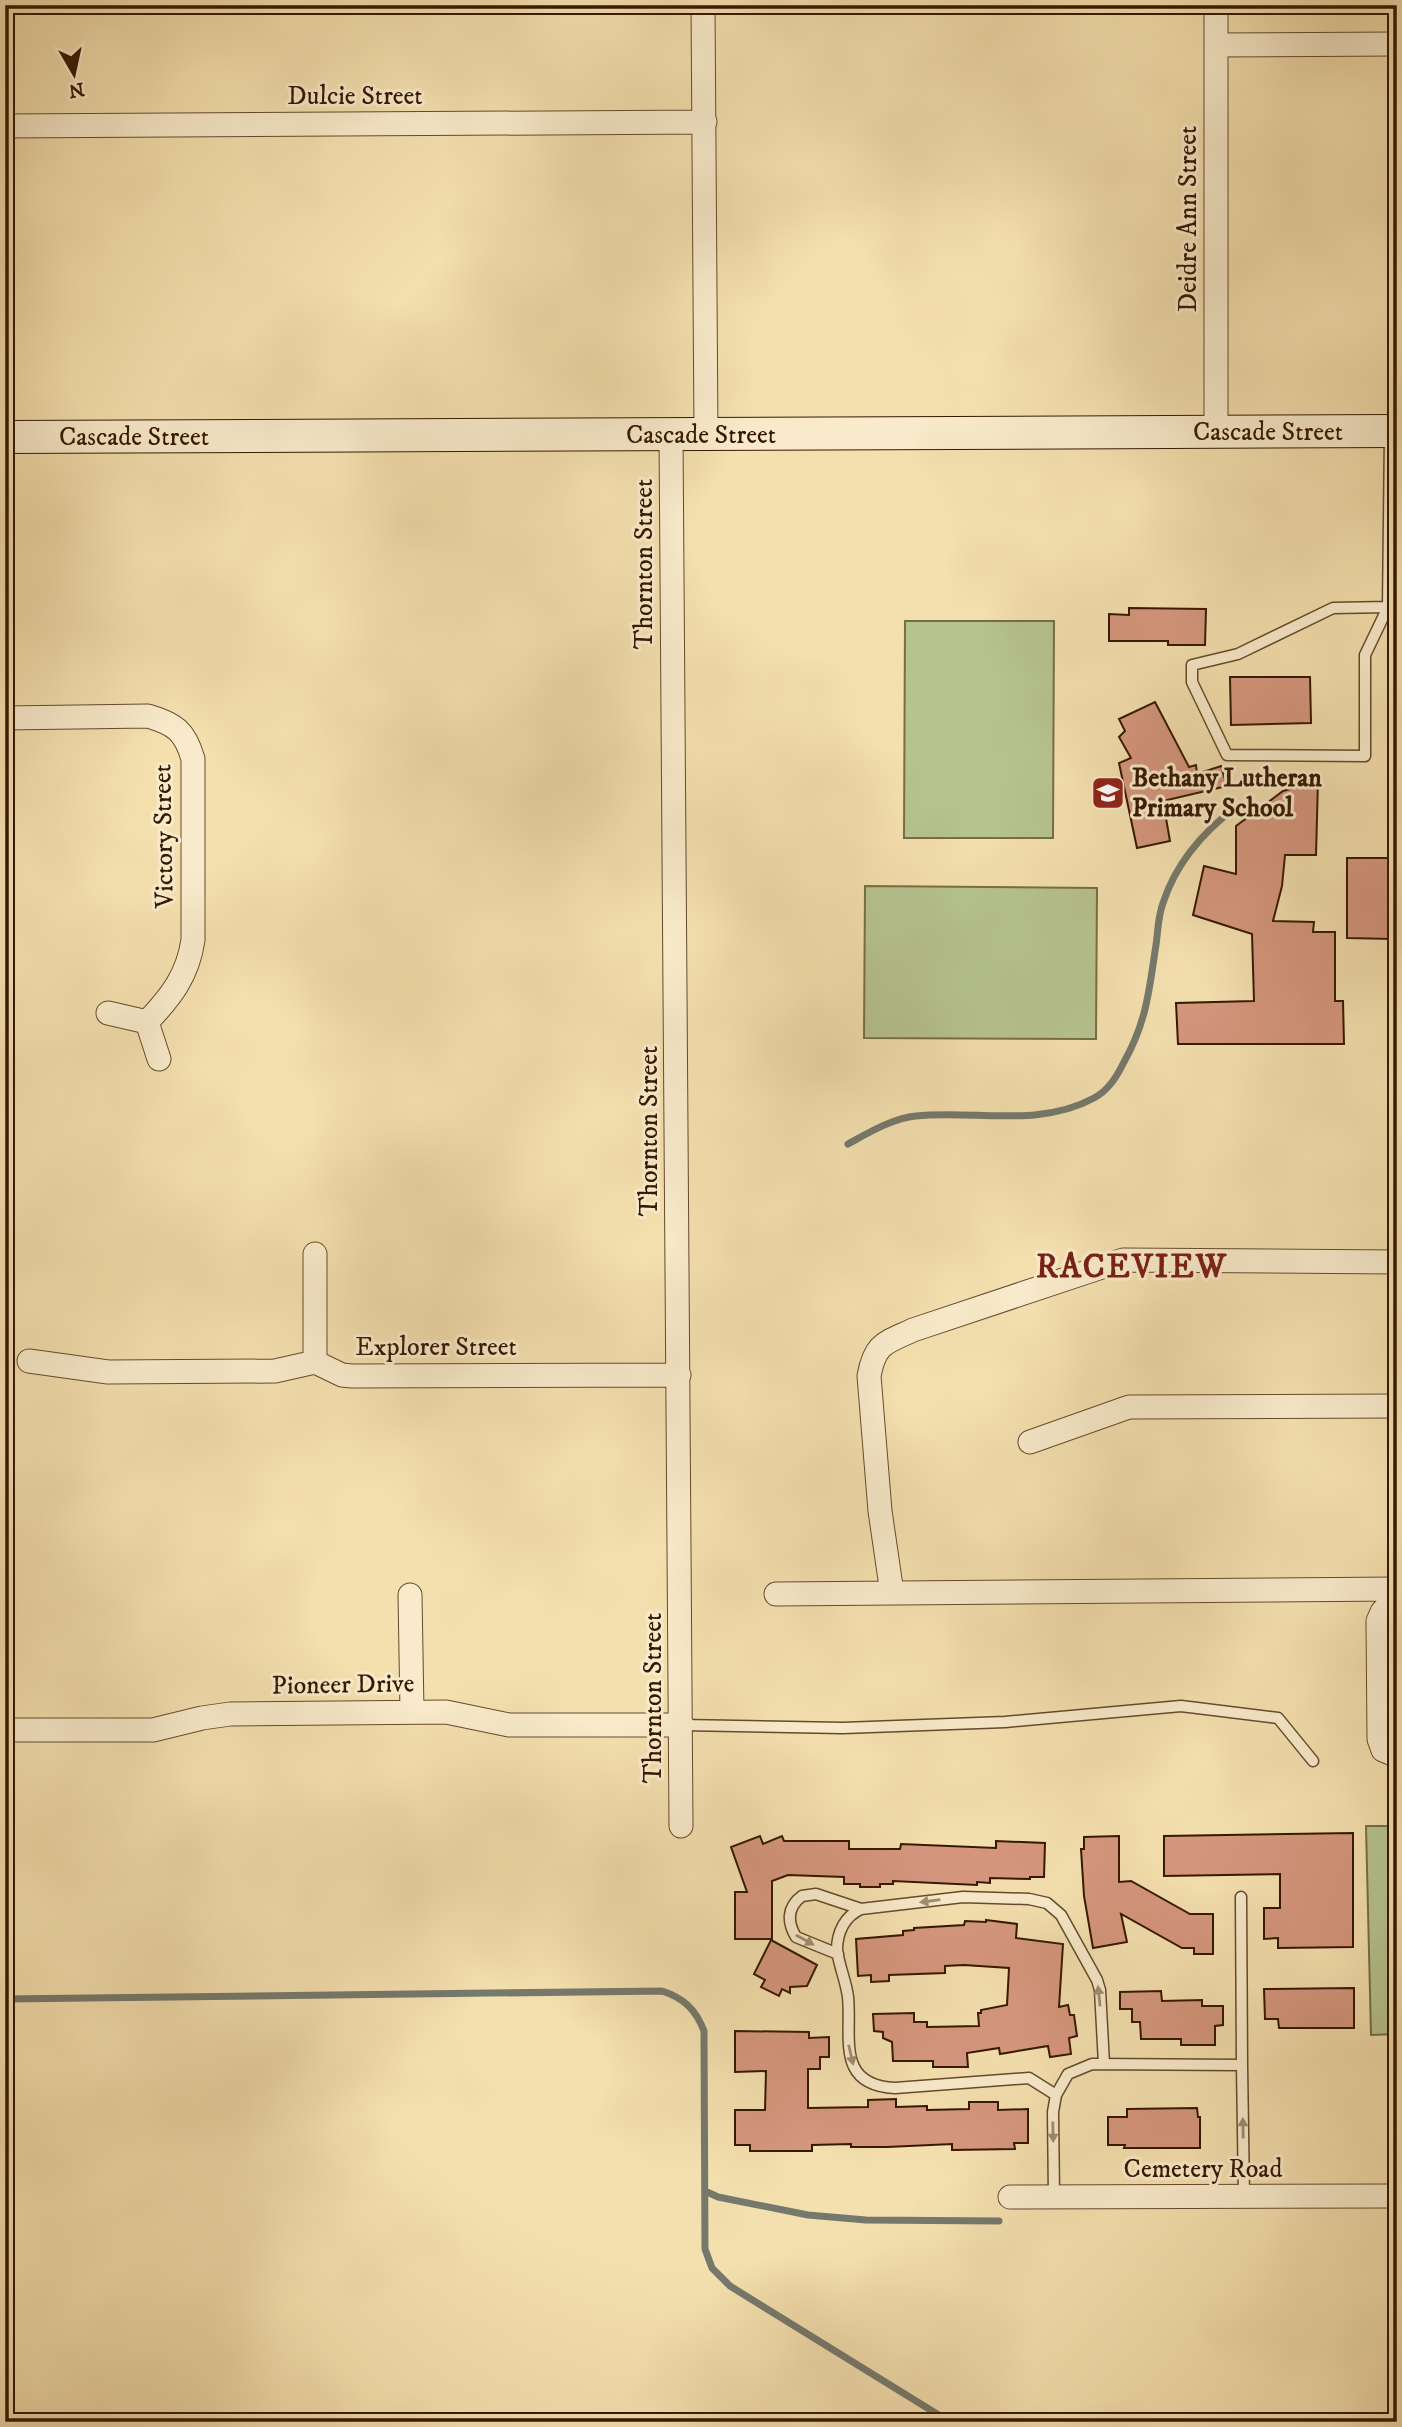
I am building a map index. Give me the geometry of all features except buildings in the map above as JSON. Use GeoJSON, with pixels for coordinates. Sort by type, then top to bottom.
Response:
{"type":"FeatureCollection","features":[{"type":"Feature","properties":{"kind":"main road","name":"Cascade Street"},"geometry":{"type":"LineString","coordinates":[[5,438],[1393,431]]}},
{"type":"Feature","properties":{"kind":"street"},"geometry":{"type":"LineString","coordinates":[[703,5],[706,435]]}},
{"type":"Feature","properties":{"kind":"street","name":"Deidre Ann Street"},"geometry":{"type":"LineString","coordinates":[[1216,5],[1216,432]]}},
{"type":"Feature","properties":{"kind":"street"},"geometry":{"type":"LineString","coordinates":[[1216,45],[1397,44]]}},
{"type":"Feature","properties":{"kind":"street","name":"Dulcie Street"},"geometry":{"type":"LineString","coordinates":[[5,126],[705,122]]}},
{"type":"Feature","properties":{"kind":"street","name":"Thornton Street"},"geometry":{"type":"LineString","coordinates":[[671,435],[681,1826]]}},
{"type":"Feature","properties":{"kind":"street","name":"Victory Street"},"geometry":{"type":"LineString","coordinates":[[5,718],[148,716],[165,721],[180,730],[188,743],[193,759],[193,940],[190,960],[181,980],[169,999],[148,1022]]}},
{"type":"Feature","properties":{"kind":"street"},"geometry":{"type":"LineString","coordinates":[[108,1013],[148,1022],[159,1059]]}},
{"type":"Feature","properties":{"kind":"street"},"geometry":{"type":"LineString","coordinates":[[29,1361],[108,1372],[275,1371],[314,1362],[315,1254]]}},
{"type":"Feature","properties":{"kind":"street"},"geometry":{"type":"LineString","coordinates":[[892,1593],[880,1511],[869,1376],[872,1357],[883,1344],[913,1330],[1124,1260],[1397,1262]]}},
{"type":"Feature","properties":{"kind":"street","name":"Explorer Street"},"geometry":{"type":"LineString","coordinates":[[314,1362],[342,1375],[352,1376],[679,1376]]}},
{"type":"Feature","properties":{"kind":"street"},"geometry":{"type":"LineString","coordinates":[[1030,1442],[1129,1407],[1397,1406]]}},
{"type":"Feature","properties":{"kind":"street"},"geometry":{"type":"LineString","coordinates":[[776,1594],[1396,1594]]}},
{"type":"Feature","properties":{"kind":"street"},"geometry":{"type":"LineString","coordinates":[[1396,1594],[1382,1612],[1378,1621],[1378,1634],[1379,1739],[1383,1750],[1397,1756]]}},
{"type":"Feature","properties":{"kind":"street"},"geometry":{"type":"LineString","coordinates":[[410,1595],[412,1712]]}},
{"type":"Feature","properties":{"kind":"street","name":"Pioneer Drive"},"geometry":{"type":"LineString","coordinates":[[5,1730],[153,1730],[230,1714],[412,1712],[446,1712],[509,1725],[681,1725]]}},
{"type":"Feature","properties":{"kind":"street","name":"Cemetery Road"},"geometry":{"type":"LineString","coordinates":[[1010,2197],[1397,2196]]}},
{"type":"Feature","properties":{"kind":"lane"},"geometry":{"type":"LineString","coordinates":[[1388,607],[1333,608],[1238,654],[1192,665],[1192,682],[1227,755],[1365,756],[1365,655],[1388,607],[1393,431]]}},
{"type":"Feature","properties":{"kind":"lane"},"geometry":{"type":"LineString","coordinates":[[681,1725],[843,1728],[1005,1723],[1181,1706],[1278,1718],[1313,1761]]}},
{"type":"Feature","properties":{"kind":"lane"},"geometry":{"type":"LineString","coordinates":[[838,1954],[796,1937],[789,1920],[791,1908],[802,1896],[816,1894],[861,1909]]}},
{"type":"Feature","properties":{"kind":"lane"},"geometry":{"type":"LineString","coordinates":[[1056,2095],[1029,2078],[895,2088],[880,2087],[868,2080],[852,2064],[848,2055],[848,1998],[838,1954],[837,1942],[844,1923],[852,1913],[861,1909],[963,1897],[1030,1899],[1047,1903],[1060,1915],[1097,1980],[1104,2064]]}},
{"type":"Feature","properties":{"kind":"lane"},"geometry":{"type":"LineString","coordinates":[[1241,1897],[1244,2196]]}},
{"type":"Feature","properties":{"kind":"lane"},"geometry":{"type":"LineString","coordinates":[[1054,2197],[1053,2112],[1056,2095],[1068,2074],[1092,2064],[1242,2065]]}},
{"type":"Feature","properties":{"kind":"green space"},"geometry":{"type":"Polygon","coordinates":[[[905,621],[1054,621],[1053,838],[904,838],[905,621]]]}},
{"type":"Feature","properties":{"kind":"green space"},"geometry":{"type":"Polygon","coordinates":[[[865,886],[1097,888],[1096,1039],[864,1038],[865,886]]]}},
{"type":"Feature","properties":{"kind":"green space"},"geometry":{"type":"Polygon","coordinates":[[[1366,1826],[1397,1826],[1397,2034],[1371,2035],[1366,1826]]]}},
{"type":"Feature","properties":{"kind":"waterway"},"geometry":{"type":"LineString","coordinates":[[848,1144],[907,1117],[1051,1113],[1073,1107],[1104,1091],[1121,1067],[1138,1033],[1149,991],[1160,913],[1175,875],[1192,849],[1212,827],[1236,807]]}},
{"type":"Feature","properties":{"kind":"waterway"},"geometry":{"type":"LineString","coordinates":[[5,1999],[662,1991],[670,1994],[688,2006],[704,2031],[705,2249],[712,2268],[730,2286],[950,2422]]}},
{"type":"Feature","properties":{"kind":"waterway"},"geometry":{"type":"LineString","coordinates":[[705,2191],[718,2197],[808,2215],[866,2220],[999,2221]]}},
{"type":"Feature","properties":{"kind":"place","name":"Bethany Lutheran Primary School"},"geometry":{"type":"Point","coordinates":[1108,793]}},
{"type":"Feature","properties":{"kind":"district","name":"RACEVIEW"},"geometry":{"type":"Point","coordinates":[1132,1267]}}]}
